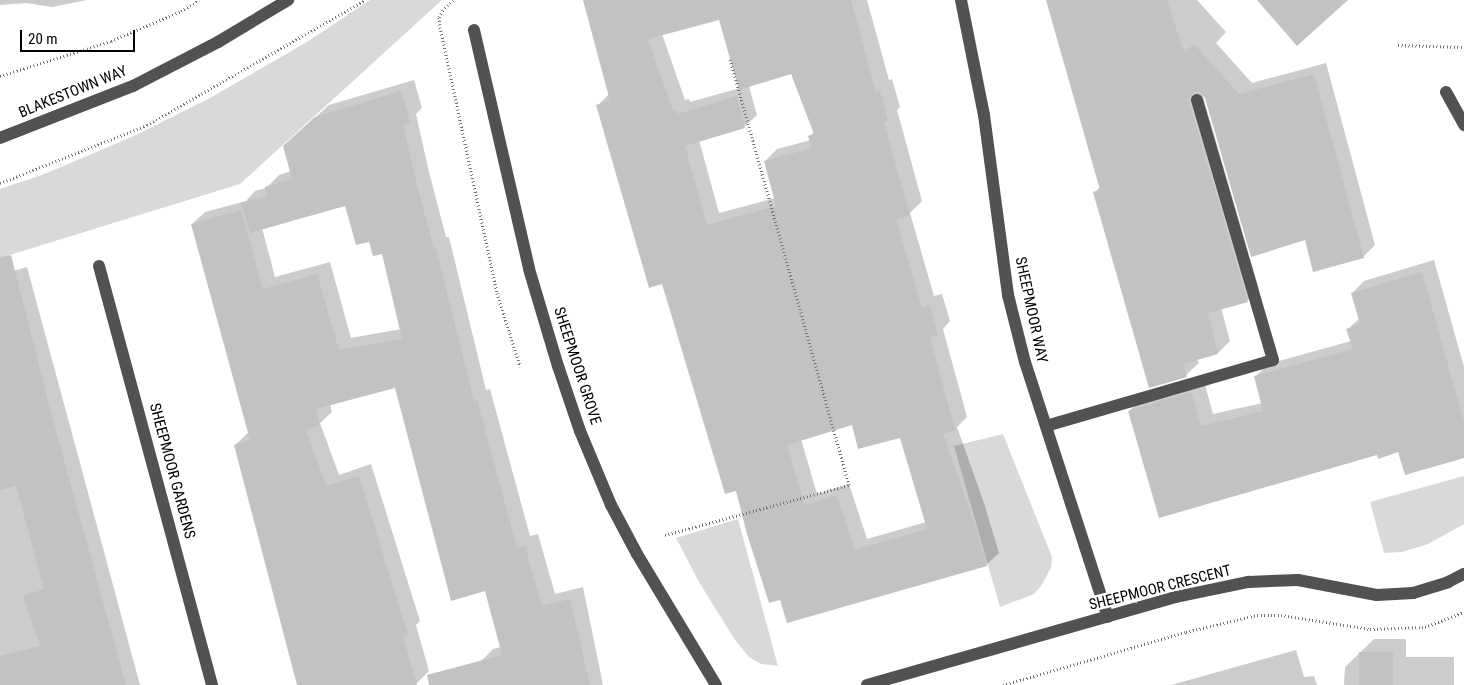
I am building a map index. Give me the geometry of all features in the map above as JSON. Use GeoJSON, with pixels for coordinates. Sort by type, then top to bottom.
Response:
{"type":"FeatureCollection","features":[{"type":"Feature","properties":{"kind":"street","name":"BLAKESTOWN WAY"},"geometry":{"type":"LineString","coordinates":[[0,138],[133,86],[218,42],[288,0]]}},
{"type":"Feature","properties":{"kind":"street","name":"SHEEPMOOR WAY"},"geometry":{"type":"LineString","coordinates":[[960,0],[984,115],[1008,295],[1025,362],[1108,617]]}},
{"type":"Feature","properties":{"kind":"street","name":"SHEEPMOOR GROVE"},"geometry":{"type":"LineString","coordinates":[[474,30],[529,269],[580,431],[611,505],[637,554],[716,685]]}},
{"type":"Feature","properties":{"kind":"street"},"geometry":{"type":"LineString","coordinates":[[1446,92],[1464,125]]}},
{"type":"Feature","properties":{"kind":"street"},"geometry":{"type":"LineString","coordinates":[[1046,426],[1273,360],[1197,100]]}},
{"type":"Feature","properties":{"kind":"street","name":"SHEEPMOOR GARDENS"},"geometry":{"type":"LineString","coordinates":[[99,266],[212,685]]}},
{"type":"Feature","properties":{"kind":"street","name":"SHEEPMOOR CRESCENT"},"geometry":{"type":"LineString","coordinates":[[867,685],[1176,597],[1248,582],[1298,580],[1377,595],[1413,592],[1448,582],[1464,574]]}},
{"type":"Feature","properties":{"kind":"path"},"geometry":{"type":"LineString","coordinates":[[0,76],[111,41],[181,11],[198,0]]}},
{"type":"Feature","properties":{"kind":"path"},"geometry":{"type":"LineString","coordinates":[[0,183],[147,126],[365,0]]}},
{"type":"Feature","properties":{"kind":"path"},"geometry":{"type":"LineString","coordinates":[[453,0],[443,10],[439,18],[442,35],[497,293],[520,366]]}},
{"type":"Feature","properties":{"kind":"path"},"geometry":{"type":"LineString","coordinates":[[1398,45],[1464,46]]}},
{"type":"Feature","properties":{"kind":"path"},"geometry":{"type":"LineString","coordinates":[[665,535],[849,484],[730,59]]}},
{"type":"Feature","properties":{"kind":"path"},"geometry":{"type":"LineString","coordinates":[[1003,685],[1186,632],[1257,615],[1281,615],[1370,629],[1425,627],[1464,612]]}},
{"type":"Feature","properties":{"kind":"shaded area"},"geometry":{"type":"Polygon","coordinates":[[[370,0],[442,0],[240,184],[0,258],[0,189],[42,175],[134,136],[210,98],[307,42],[370,0]]]}},
{"type":"Feature","properties":{"kind":"shaded area"},"geometry":{"type":"Polygon","coordinates":[[[1003,434],[1052,557],[1051,568],[1034,594],[1000,607],[954,446],[1003,434]]]}},
{"type":"Feature","properties":{"kind":"shaded area"},"geometry":{"type":"Polygon","coordinates":[[[1464,476],[1464,524],[1428,544],[1402,552],[1384,553],[1370,502],[1464,476]]]}},
{"type":"Feature","properties":{"kind":"shaded area"},"geometry":{"type":"Polygon","coordinates":[[[738,519],[778,666],[761,664],[749,657],[735,640],[699,582],[676,538],[738,519]]]}},
{"type":"Feature","properties":{"kind":"building"},"geometry":{"type":"Polygon","coordinates":[[[583,0],[851,0],[876,92],[880,91],[888,121],[884,122],[910,215],[896,219],[922,308],[930,305],[938,335],[930,337],[955,430],[943,434],[972,516],[987,566],[787,623],[780,600],[769,603],[747,534],[736,491],[725,494],[662,284],[649,288],[596,105],[610,101],[583,0]],[[719,20],[648,39],[673,111],[676,110],[678,114],[736,96],[745,128],[685,146],[707,225],[776,206],[764,161],[812,148],[808,136],[814,134],[791,74],[739,90],[719,20]],[[852,425],[787,445],[805,505],[837,495],[855,550],[927,529],[900,438],[858,449],[852,425]]]}},
{"type":"Feature","properties":{"kind":"building"},"geometry":{"type":"Polygon","coordinates":[[[1046,0],[1167,0],[1184,52],[1194,44],[1239,94],[1314,74],[1364,258],[1313,272],[1305,240],[1251,257],[1205,98],[1199,92],[1194,92],[1189,98],[1189,102],[1248,302],[1208,313],[1218,354],[1183,364],[1187,377],[1149,388],[1093,192],[1100,190],[1046,0]]]}},
{"type":"Feature","properties":{"kind":"building"},"geometry":{"type":"Polygon","coordinates":[[[1257,0],[1348,0],[1297,46],[1257,0]]]}},
{"type":"Feature","properties":{"kind":"building"},"geometry":{"type":"Polygon","coordinates":[[[401,91],[410,122],[403,125],[417,185],[434,249],[436,248],[474,401],[477,400],[517,548],[525,546],[542,606],[570,599],[590,685],[429,685],[427,675],[502,655],[485,591],[451,601],[395,388],[316,409],[320,425],[306,430],[326,486],[359,476],[408,635],[403,636],[417,685],[297,685],[234,445],[250,440],[191,224],[241,210],[263,289],[317,274],[339,350],[402,339],[382,254],[373,256],[369,242],[356,245],[345,206],[250,233],[241,203],[267,196],[265,187],[292,179],[283,146],[315,117],[401,91]]]}},
{"type":"Feature","properties":{"kind":"building"},"geometry":{"type":"Polygon","coordinates":[[[11,255],[48,402],[126,685],[0,685],[0,656],[40,646],[23,596],[44,589],[16,486],[0,490],[0,257],[11,255]]]}},
{"type":"Feature","properties":{"kind":"building"},"geometry":{"type":"Polygon","coordinates":[[[1422,272],[1464,422],[1464,458],[1405,475],[1398,452],[1378,459],[1377,455],[1159,518],[1128,411],[1191,392],[1201,426],[1263,411],[1254,376],[1353,349],[1346,329],[1360,324],[1351,293],[1422,272]]]}},
{"type":"Feature","properties":{"kind":"building"},"geometry":{"type":"Polygon","coordinates":[[[1359,652],[1393,652],[1393,685],[1359,685],[1359,652]]]}}]}
